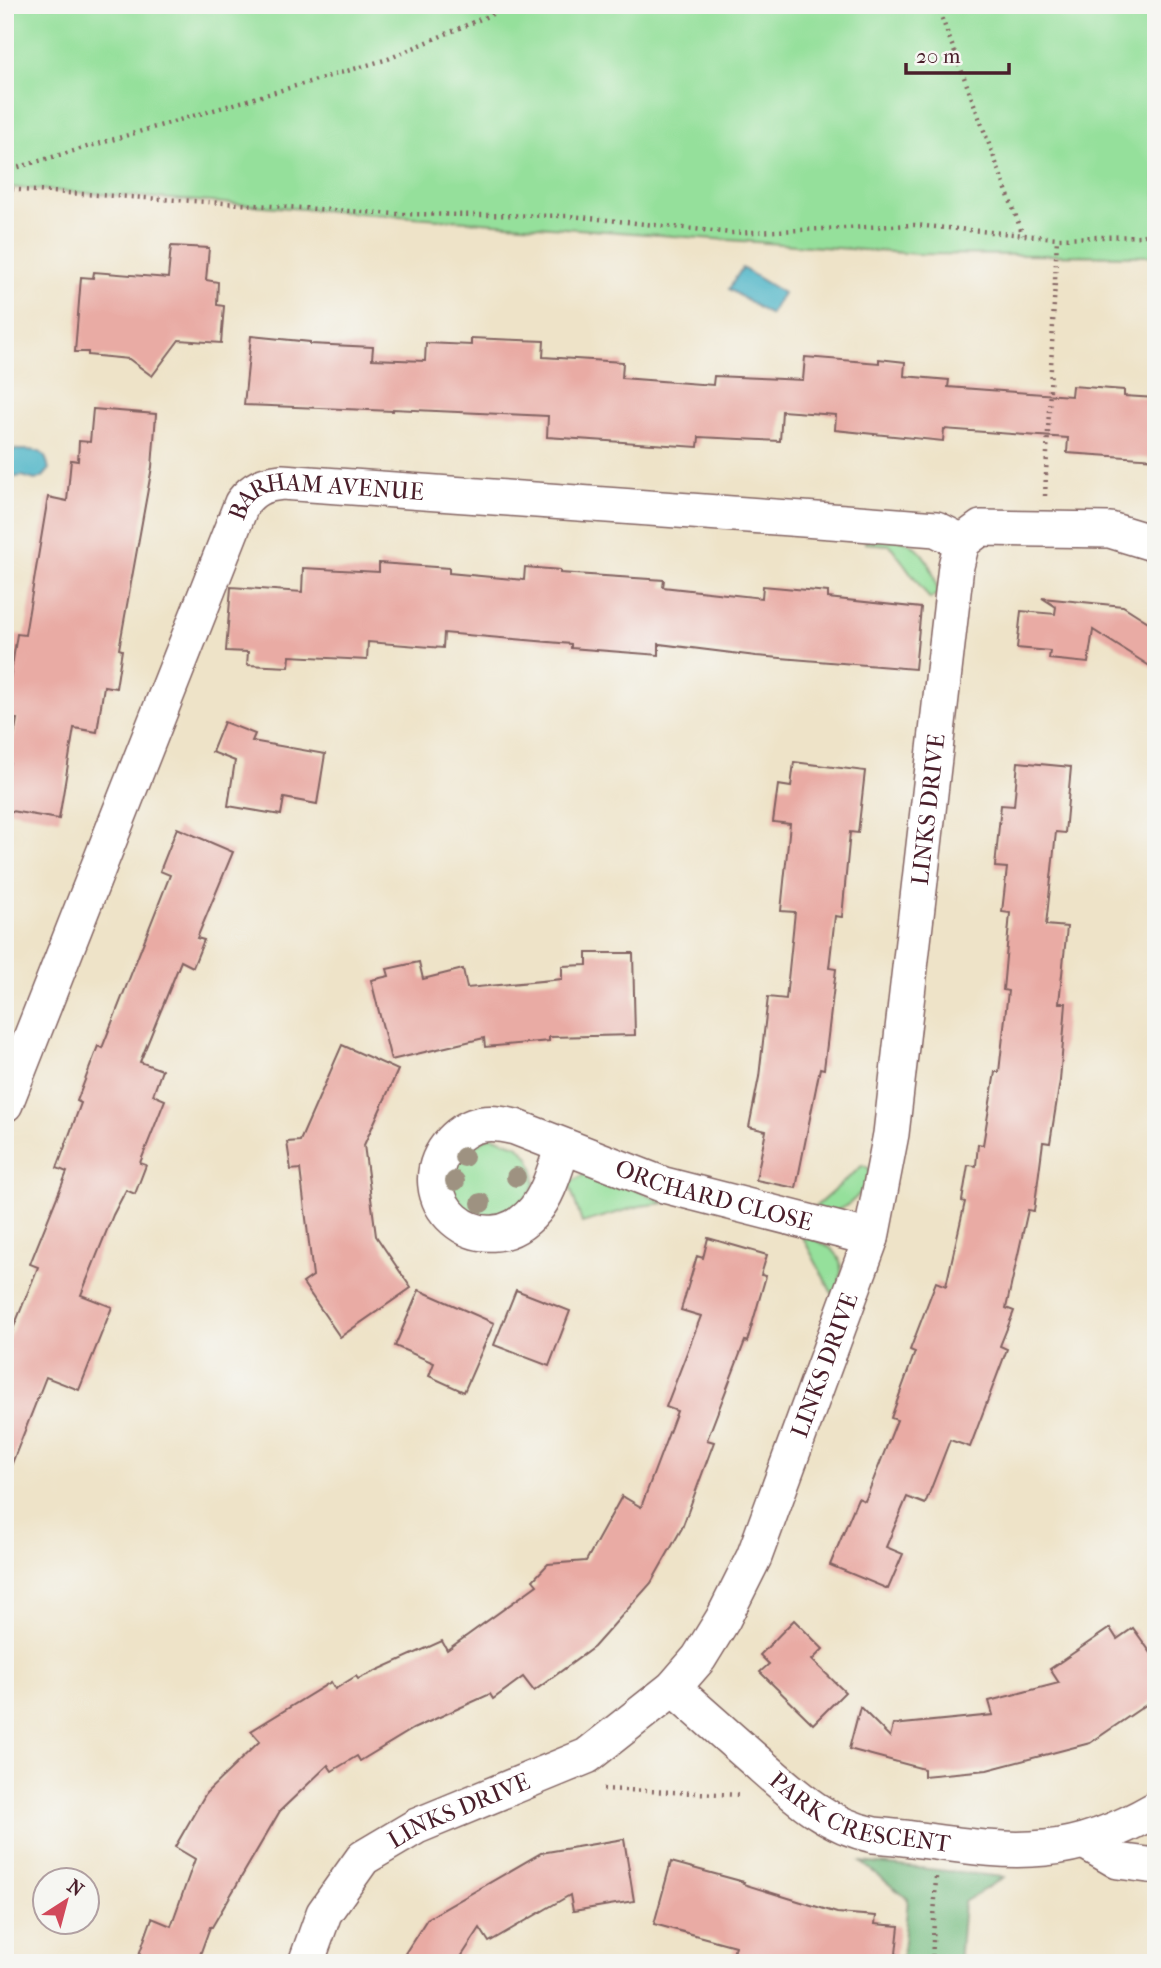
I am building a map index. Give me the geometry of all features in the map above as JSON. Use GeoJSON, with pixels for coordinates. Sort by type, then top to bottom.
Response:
{"type":"FeatureCollection","features":[{"type":"Feature","properties":{"kind":"street","name":"BARHAM AVENUE"},"geometry":{"type":"LineString","coordinates":[[5,1104],[242,503],[251,491],[270,483],[282,482],[831,521],[936,529],[962,542]]}},
{"type":"Feature","properties":{"kind":"street"},"geometry":{"type":"LineString","coordinates":[[962,542],[981,528],[1110,530],[1156,544]]}},
{"type":"Feature","properties":{"kind":"street","name":"LINKS DRIVE"},"geometry":{"type":"LineString","coordinates":[[306,1963],[324,1913],[363,1858],[417,1826],[587,1756],[673,1688],[699,1658],[711,1639],[754,1557],[871,1238],[891,1134],[956,566],[962,542]]}},
{"type":"Feature","properties":{"kind":"street","name":"ORCHARD CLOSE"},"geometry":{"type":"LineString","coordinates":[[563,1147],[664,1185],[871,1238]]}},
{"type":"Feature","properties":{"kind":"street","name":"PARK CRESCENT"},"geometry":{"type":"LineString","coordinates":[[673,1688],[803,1803],[853,1831],[1021,1850],[1084,1841],[1156,1809]]}},
{"type":"Feature","properties":{"kind":"street"},"geometry":{"type":"LineString","coordinates":[[1084,1841],[1118,1861],[1156,1866]]}},
{"type":"Feature","properties":{"kind":"path"},"geometry":{"type":"LineString","coordinates":[[5,171],[388,59],[513,5]]}},
{"type":"Feature","properties":{"kind":"path"},"geometry":{"type":"LineString","coordinates":[[937,5],[1023,234]]}},
{"type":"Feature","properties":{"kind":"path"},"geometry":{"type":"LineString","coordinates":[[5,188],[396,214],[570,216],[732,233],[914,225],[1058,238],[1143,236],[1156,227]]}},
{"type":"Feature","properties":{"kind":"path"},"geometry":{"type":"LineString","coordinates":[[1044,529],[1058,238]]}},
{"type":"Feature","properties":{"kind":"path"},"geometry":{"type":"LineString","coordinates":[[601,1789],[747,1795]]}},
{"type":"Feature","properties":{"kind":"path"},"geometry":{"type":"LineString","coordinates":[[932,1963],[938,1842]]}},
{"type":"Feature","properties":{"kind":"green space"},"geometry":{"type":"Polygon","coordinates":[[[5,5],[1156,5],[1156,256],[918,254],[5,187],[5,5]]]}},
{"type":"Feature","properties":{"kind":"green space"},"geometry":{"type":"Polygon","coordinates":[[[867,536],[902,540],[917,548],[931,569],[937,594],[930,599],[890,545],[865,543],[867,536]]]}},
{"type":"Feature","properties":{"kind":"green space"},"geometry":{"type":"Polygon","coordinates":[[[491,1136],[519,1146],[529,1157],[534,1171],[535,1185],[513,1219],[460,1211],[451,1181],[450,1171],[456,1157],[491,1136]]]}},
{"type":"Feature","properties":{"kind":"green space"},"geometry":{"type":"Polygon","coordinates":[[[863,1165],[870,1169],[868,1177],[861,1192],[851,1203],[829,1214],[814,1208],[863,1165]]]}},
{"type":"Feature","properties":{"kind":"green space"},"geometry":{"type":"Polygon","coordinates":[[[601,1173],[665,1203],[640,1206],[582,1223],[569,1183],[585,1174],[601,1173]]]}},
{"type":"Feature","properties":{"kind":"green space"},"geometry":{"type":"Polygon","coordinates":[[[801,1234],[826,1245],[838,1257],[841,1274],[836,1301],[801,1234]]]}},
{"type":"Feature","properties":{"kind":"green space"},"geometry":{"type":"Polygon","coordinates":[[[861,1862],[1004,1877],[964,1902],[959,1963],[902,1963],[908,1899],[861,1862]]]}},
{"type":"Feature","properties":{"kind":"water"},"geometry":{"type":"Polygon","coordinates":[[[742,268],[783,293],[770,315],[729,289],[742,268]]]}},
{"type":"Feature","properties":{"kind":"water"},"geometry":{"type":"Polygon","coordinates":[[[9,449],[40,452],[47,461],[49,470],[43,477],[35,480],[22,476],[5,477],[5,451],[9,449]]]}},
{"type":"Feature","properties":{"kind":"building"},"geometry":{"type":"Polygon","coordinates":[[[171,246],[209,248],[206,280],[218,282],[217,305],[224,306],[221,343],[179,340],[152,376],[129,359],[75,352],[81,277],[93,278],[94,272],[168,278],[171,246]]]}},
{"type":"Feature","properties":{"kind":"building"},"geometry":{"type":"Polygon","coordinates":[[[251,336],[310,344],[373,347],[372,359],[425,361],[426,343],[471,345],[471,338],[544,341],[543,357],[623,362],[622,378],[713,385],[714,376],[803,380],[805,357],[879,363],[879,359],[905,362],[904,376],[949,380],[948,387],[1071,396],[1072,386],[1124,390],[1124,396],[1156,398],[1156,459],[1067,453],[1068,438],[944,429],[943,441],[835,430],[836,415],[782,411],[780,441],[699,437],[698,447],[547,437],[548,416],[244,405],[251,336]]]}},
{"type":"Feature","properties":{"kind":"building"},"geometry":{"type":"Polygon","coordinates":[[[93,409],[156,414],[152,467],[119,649],[122,650],[116,688],[104,686],[97,732],[74,728],[59,819],[5,810],[5,788],[17,719],[5,717],[5,712],[17,634],[25,635],[48,497],[67,501],[71,460],[78,461],[79,441],[90,442],[93,409]]]}},
{"type":"Feature","properties":{"kind":"building"},"geometry":{"type":"Polygon","coordinates":[[[379,563],[449,568],[449,573],[524,580],[525,567],[560,570],[560,573],[664,580],[663,587],[762,598],[763,586],[828,592],[828,598],[921,608],[915,669],[756,656],[659,644],[659,655],[444,633],[443,648],[368,642],[367,660],[290,656],[289,667],[247,665],[248,652],[226,651],[231,587],[302,592],[303,568],[379,572],[379,563]]]}},
{"type":"Feature","properties":{"kind":"building"},"geometry":{"type":"Polygon","coordinates":[[[1042,598],[1123,606],[1156,627],[1156,670],[1093,630],[1088,663],[1049,659],[1050,651],[1017,648],[1021,611],[1055,614],[1056,607],[1042,598]]]}},
{"type":"Feature","properties":{"kind":"building"},"geometry":{"type":"Polygon","coordinates":[[[224,722],[255,734],[252,741],[325,754],[317,804],[284,798],[281,815],[228,806],[235,761],[212,752],[224,722]]]}},
{"type":"Feature","properties":{"kind":"building"},"geometry":{"type":"Polygon","coordinates":[[[794,762],[865,771],[858,833],[850,832],[842,917],[835,916],[829,968],[836,969],[824,1069],[820,1068],[796,1188],[756,1180],[766,1131],[749,1127],[759,1077],[768,997],[786,999],[795,912],[781,911],[790,824],[773,822],[778,785],[791,787],[794,762]]]}},
{"type":"Feature","properties":{"kind":"building"},"geometry":{"type":"Polygon","coordinates":[[[1018,762],[1071,767],[1065,833],[1056,832],[1046,925],[1067,927],[1059,1003],[1066,1003],[1060,1081],[1050,1143],[1043,1142],[1034,1211],[1028,1210],[1006,1308],[1014,1311],[1000,1346],[1007,1349],[970,1447],[950,1440],[925,1504],[907,1497],[886,1547],[903,1554],[888,1589],[830,1565],[858,1498],[865,1501],[897,1420],[891,1418],[915,1352],[910,1350],[936,1282],[946,1286],[965,1202],[962,1201],[968,1165],[976,1166],[978,1144],[983,1145],[995,1072],[999,1072],[1008,991],[1003,990],[1010,913],[1002,912],[1007,868],[995,867],[1001,805],[1014,806],[1018,762]]]}},
{"type":"Feature","properties":{"kind":"building"},"geometry":{"type":"Polygon","coordinates":[[[177,828],[233,852],[197,938],[204,940],[193,967],[181,961],[140,1062],[162,1070],[153,1095],[165,1100],[140,1163],[146,1165],[135,1194],[126,1190],[113,1215],[81,1295],[112,1307],[79,1390],[46,1377],[5,1476],[5,1349],[38,1267],[30,1264],[67,1172],[57,1168],[81,1103],[77,1101],[98,1046],[102,1048],[170,875],[160,871],[177,828]]]}},
{"type":"Feature","properties":{"kind":"building"},"geometry":{"type":"Polygon","coordinates":[[[587,953],[633,953],[635,1035],[549,1037],[549,1041],[485,1047],[484,1038],[391,1060],[371,980],[389,976],[387,969],[419,962],[423,979],[463,969],[467,988],[562,979],[562,966],[587,965],[587,953]]]}},
{"type":"Feature","properties":{"kind":"building"},"geometry":{"type":"Polygon","coordinates":[[[342,1045],[398,1070],[364,1145],[376,1236],[411,1288],[340,1337],[303,1283],[313,1276],[300,1169],[291,1170],[287,1142],[300,1141],[342,1045]]]}},
{"type":"Feature","properties":{"kind":"building"},"geometry":{"type":"Polygon","coordinates":[[[708,1238],[767,1255],[761,1275],[766,1276],[747,1342],[745,1341],[707,1440],[714,1442],[682,1528],[651,1583],[594,1647],[534,1691],[523,1677],[493,1699],[490,1694],[413,1729],[360,1761],[357,1756],[332,1771],[328,1765],[280,1811],[210,1927],[197,1963],[136,1963],[152,1918],[171,1926],[195,1859],[175,1847],[206,1793],[260,1741],[251,1731],[331,1682],[335,1689],[356,1676],[358,1679],[442,1641],[447,1650],[537,1585],[533,1580],[548,1564],[586,1561],[622,1496],[641,1507],[677,1411],[666,1407],[701,1316],[681,1310],[697,1256],[703,1258],[708,1238]]]}},
{"type":"Feature","properties":{"kind":"building"},"geometry":{"type":"Polygon","coordinates":[[[419,1290],[494,1323],[464,1392],[429,1376],[434,1363],[395,1346],[419,1290]]]}},
{"type":"Feature","properties":{"kind":"building"},"geometry":{"type":"Polygon","coordinates":[[[516,1290],[570,1311],[549,1366],[494,1345],[516,1290]]]}},
{"type":"Feature","properties":{"kind":"building"},"geometry":{"type":"Polygon","coordinates":[[[794,1620],[823,1649],[812,1660],[845,1692],[813,1724],[760,1672],[769,1664],[760,1655],[794,1620]]]}},
{"type":"Feature","properties":{"kind":"building"},"geometry":{"type":"Polygon","coordinates":[[[1110,1628],[1117,1639],[1133,1628],[1156,1660],[1156,1698],[1090,1743],[987,1770],[924,1776],[924,1769],[849,1749],[860,1707],[890,1737],[893,1725],[993,1715],[989,1701],[1059,1683],[1050,1669],[1110,1628]]]}},
{"type":"Feature","properties":{"kind":"building"},"geometry":{"type":"Polygon","coordinates":[[[624,1839],[634,1901],[573,1911],[570,1895],[489,1942],[480,1928],[457,1963],[399,1963],[427,1919],[541,1853],[624,1839]]]}},
{"type":"Feature","properties":{"kind":"building"},"geometry":{"type":"Polygon","coordinates":[[[671,1862],[744,1882],[743,1884],[837,1913],[876,1916],[875,1924],[899,1926],[895,1963],[730,1963],[735,1946],[654,1924],[671,1862]]]}}]}
